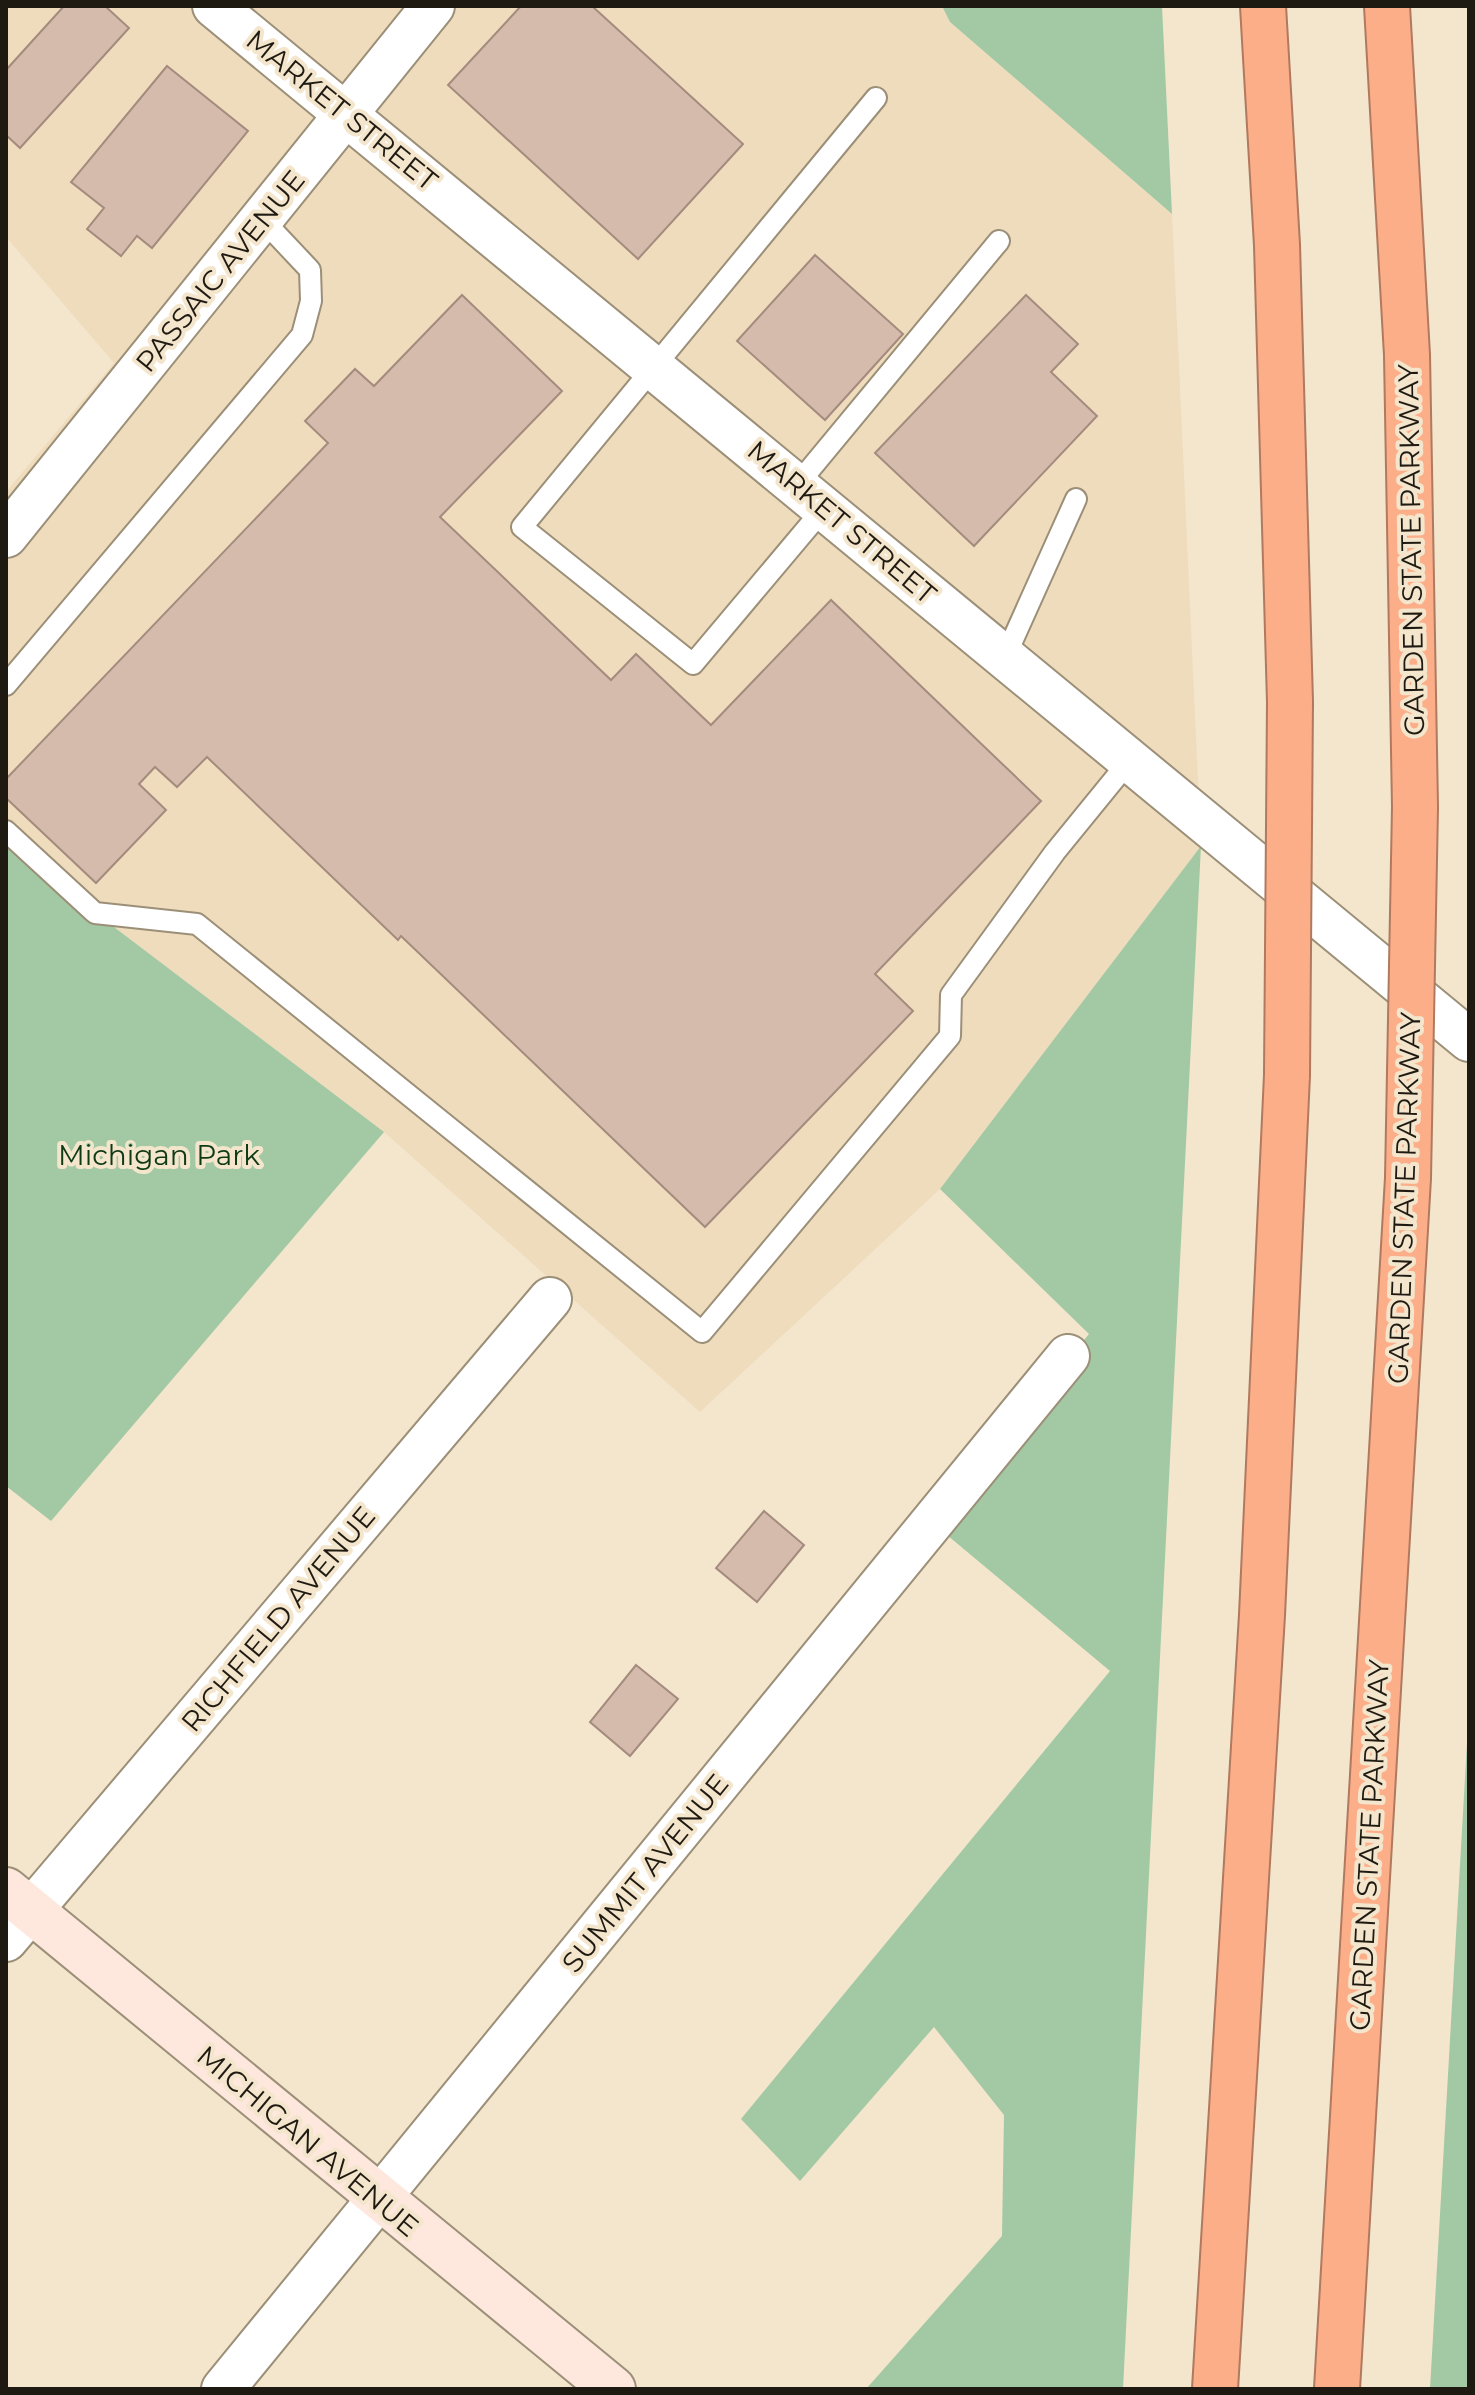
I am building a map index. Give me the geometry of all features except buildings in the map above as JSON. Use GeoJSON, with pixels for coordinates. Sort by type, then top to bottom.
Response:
{"type":"FeatureCollection","features":[{"type":"Feature","properties":{"kind":"highway"},"geometry":{"type":"LineString","coordinates":[[1215,2389],[1263,1585],[1287,1075],[1290,702],[1277,245],[1263,6]]}},
{"type":"Feature","properties":{"kind":"highway","name":"GARDEN STATE PARKWAY"},"geometry":{"type":"LineString","coordinates":[[1337,2389],[1408,1178],[1415,807],[1414,605],[1407,355],[1387,6]]}},
{"type":"Feature","properties":{"kind":"street","name":"MARKET STREET"},"geometry":{"type":"LineString","coordinates":[[214,6],[348,113],[1469,1040]]}},
{"type":"Feature","properties":{"kind":"street","name":"PASSAIC AVENUE"},"geometry":{"type":"LineString","coordinates":[[6,536],[433,6]]}},
{"type":"Feature","properties":{"kind":"street","name":"RICHFIELD AVENUE"},"geometry":{"type":"LineString","coordinates":[[14,1914],[550,1299]]}},
{"type":"Feature","properties":{"kind":"street","name":"SUMMIT AVENUE"},"geometry":{"type":"LineString","coordinates":[[223,2389],[1068,1356]]}},
{"type":"Feature","properties":{"kind":"street","name":"MICHIGAN AVENUE"},"geometry":{"type":"LineString","coordinates":[[14,1914],[378,2199],[613,2389]]}},
{"type":"Feature","properties":{"kind":"lane"},"geometry":{"type":"LineString","coordinates":[[876,98],[522,527],[693,664],[811,496],[999,241]]}},
{"type":"Feature","properties":{"kind":"lane"},"geometry":{"type":"LineString","coordinates":[[6,685],[302,335],[311,301],[310,270],[262,219]]}},
{"type":"Feature","properties":{"kind":"lane"},"geometry":{"type":"LineString","coordinates":[[1005,657],[1076,499]]}},
{"type":"Feature","properties":{"kind":"lane"},"geometry":{"type":"LineString","coordinates":[[6,831],[95,913],[197,924],[702,1332],[950,1036],[951,995],[1055,852],[1130,760]]}},
{"type":"Feature","properties":{"kind":"shaded area"},"geometry":{"type":"Polygon","coordinates":[[[6,6],[942,6],[950,22],[1172,214],[1201,846],[940,1189],[700,1412],[384,1132],[6,845],[6,492],[114,363],[6,237],[6,6]]]}},
{"type":"Feature","properties":{"kind":"green space"},"geometry":{"type":"Polygon","coordinates":[[[942,6],[1162,6],[1172,214],[950,22],[942,6]]]}},
{"type":"Feature","properties":{"kind":"green space","name":"Michigan Park"},"geometry":{"type":"Polygon","coordinates":[[[6,845],[384,1132],[51,1521],[6,1486],[6,845]]]}},
{"type":"Feature","properties":{"kind":"green space"},"geometry":{"type":"Polygon","coordinates":[[[1201,846],[1123,2389],[866,2389],[1002,2236],[1004,2115],[934,2027],[800,2181],[741,2119],[1110,1671],[935,1525],[1089,1334],[940,1189],[1201,846]]]}},
{"type":"Feature","properties":{"kind":"green space"},"geometry":{"type":"Polygon","coordinates":[[[1469,1708],[1469,2389],[1430,2389],[1469,1708]]]}}]}
